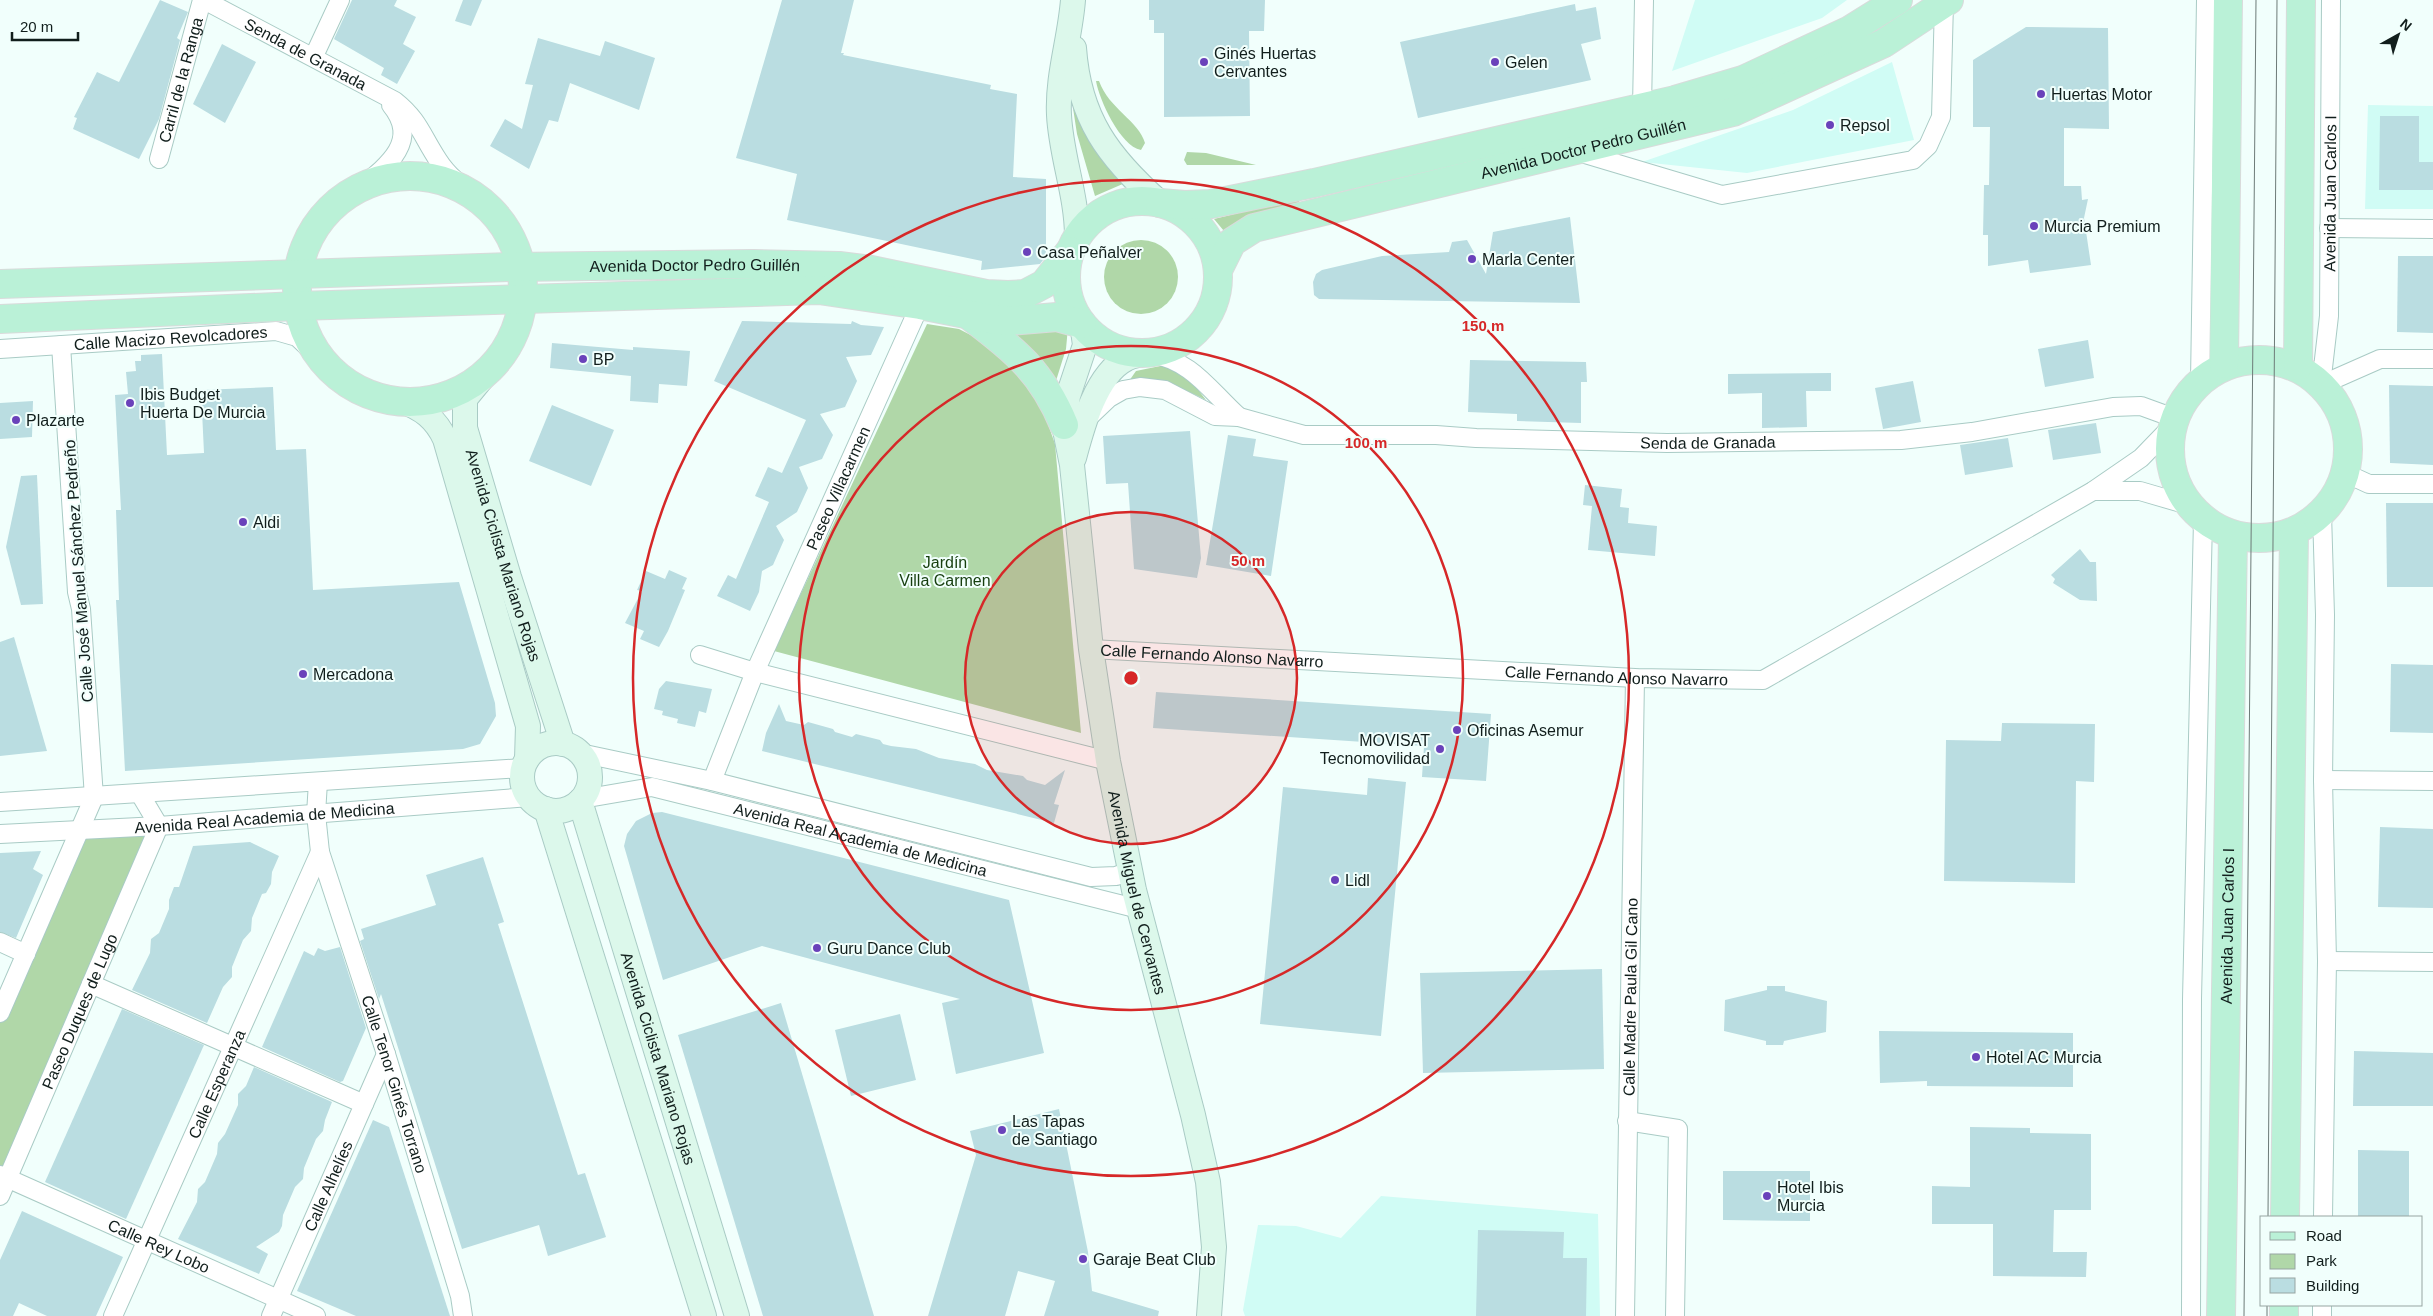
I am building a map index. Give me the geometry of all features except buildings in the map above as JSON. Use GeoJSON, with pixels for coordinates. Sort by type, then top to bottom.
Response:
{"type":"FeatureCollection","features":[{"type":"Feature","properties":{"kind":"main road","name":"Avenida Doctor Pedro Guillén"},"geometry":{"type":"LineString","coordinates":[[1160,203],[1185,205],[1211,204],[1314,183],[1642,108],[1743,80],[1850,30],[1898,0]]}},
{"type":"Feature","properties":{"kind":"main road","name":"Avenida Juan Carlos I"},"geometry":{"type":"LineString","coordinates":[[2298,366],[2301,0]]}},
{"type":"Feature","properties":{"kind":"main road","name":"Avenida Doctor Pedro Guillén"},"geometry":{"type":"LineString","coordinates":[[1218,270],[1232,242],[1254,228],[1733,112],[1884,43],[1947,2]]}},
{"type":"Feature","properties":{"kind":"main road"},"geometry":{"type":"LineString","coordinates":[[2222,2],[2224,364]]}},
{"type":"Feature","properties":{"kind":"main road"},"geometry":{"type":"LineString","coordinates":[[1072,9],[1077,79],[1092,124],[1106,148],[1119,164],[1160,203]]}},
{"type":"Feature","properties":{"kind":"main road"},"geometry":{"type":"LineString","coordinates":[[1072,9],[1061,76],[1059,116],[1076,207],[1074,244]]}},
{"type":"Feature","properties":{"kind":"main road"},"geometry":{"type":"LineString","coordinates":[[420,176],[451,184],[479,200],[492,210],[502,224],[510,237],[521,267],[521,316],[508,345],[488,371],[476,381],[444,397],[401,401],[374,396],[358,389],[330,368],[309,340],[298,306],[297,274],[302,254],[318,222],[330,208],[372,182],[390,178],[420,176]]}},
{"type":"Feature","properties":{"kind":"main road"},"geometry":{"type":"LineString","coordinates":[[968,314],[1026,361],[1074,423],[1118,364],[1134,356],[1165,350],[1181,343],[1195,332],[1206,319],[1214,304],[1218,288],[1218,270],[1209,240],[1200,227],[1182,212],[1160,203],[1132,201],[1106,209],[1090,221],[1074,244],[1066,266],[1067,288],[1074,310],[1082,324],[1092,334],[1118,350],[1149,353]]}},
{"type":"Feature","properties":{"kind":"main road","name":"Avenida Doctor Pedro Guillén"},"geometry":{"type":"LineString","coordinates":[[0,284],[521,267],[753,264],[839,266],[871,270],[986,294],[1008,296],[1034,291],[1055,272],[1074,244]]}},
{"type":"Feature","properties":{"kind":"main road","name":"Avenida Doctor Pedro Guillén"},"geometry":{"type":"LineString","coordinates":[[0,319],[298,306],[819,290],[1009,321],[1058,317],[1082,324]]}},
{"type":"Feature","properties":{"kind":"main road","name":"Avenida Miguel de Cervantes"},"geometry":{"type":"LineString","coordinates":[[1082,324],[1084,345],[1067,402],[1074,423],[1072,464],[1091,649],[1108,761],[1130,871],[1193,1115],[1209,1189],[1214,1247],[1208,1316]]}},
{"type":"Feature","properties":{"kind":"main road"},"geometry":{"type":"LineString","coordinates":[[2252,360],[2273,361],[2298,366],[2321,385],[2340,411],[2348,442],[2345,474],[2336,495],[2322,513],[2294,532],[2273,538],[2251,539],[2233,535],[2196,513],[2171,468],[2173,423],[2185,398],[2200,381],[2224,364],[2252,360]]}},
{"type":"Feature","properties":{"kind":"main road","name":"Avenida Ciclista Mariano Rojas"},"geometry":{"type":"LineString","coordinates":[[488,371],[472,388],[465,399],[465,428],[509,577],[572,748]]}},
{"type":"Feature","properties":{"kind":"main road","name":"Avenida Ciclista Mariano Rojas"},"geometry":{"type":"LineString","coordinates":[[401,401],[435,421],[445,438],[528,726],[525,764]]}},
{"type":"Feature","properties":{"kind":"main road"},"geometry":{"type":"LineString","coordinates":[[2285,1216],[2294,532]]}},
{"type":"Feature","properties":{"kind":"main road","name":"Avenida Juan Carlos I"},"geometry":{"type":"LineString","coordinates":[[2221,1316],[2233,535]]}},
{"type":"Feature","properties":{"kind":"main road"},"geometry":{"type":"LineString","coordinates":[[543,745],[572,748],[589,767],[590,776],[587,792],[581,800],[564,810],[538,803],[524,788],[525,764],[543,745]]}},
{"type":"Feature","properties":{"kind":"main road","name":"Avenida Ciclista Mariano Rojas"},"geometry":{"type":"LineString","coordinates":[[581,800],[737,1316]]}},
{"type":"Feature","properties":{"kind":"main road","name":"Avenida Ciclista Mariano Rojas"},"geometry":{"type":"LineString","coordinates":[[538,803],[704,1316]]}},
{"type":"Feature","properties":{"kind":"street","name":"Senda de Granada"},"geometry":{"type":"LineString","coordinates":[[203,0],[314,56],[395,101],[410,114],[442,166],[479,200]]}},
{"type":"Feature","properties":{"kind":"street","name":"Carril de la Ranga"},"geometry":{"type":"LineString","coordinates":[[159,159],[203,0]]}},
{"type":"Feature","properties":{"kind":"street"},"geometry":{"type":"LineString","coordinates":[[314,56],[340,0]]}},
{"type":"Feature","properties":{"kind":"street"},"geometry":{"type":"LineString","coordinates":[[1642,108],[1644,0]]}},
{"type":"Feature","properties":{"kind":"street","name":"Avenida Juan Carlos I"},"geometry":{"type":"LineString","coordinates":[[2321,385],[2329,316],[2332,0]]}},
{"type":"Feature","properties":{"kind":"street"},"geometry":{"type":"LineString","coordinates":[[1570,150],[1722,195],[1913,160],[1928,146],[1941,117],[1947,2]]}},
{"type":"Feature","properties":{"kind":"street"},"geometry":{"type":"LineString","coordinates":[[2200,381],[2222,2]]}},
{"type":"Feature","properties":{"kind":"street","name":"Senda de Granada"},"geometry":{"type":"LineString","coordinates":[[358,189],[391,161],[401,143],[402,121],[381,93]]}},
{"type":"Feature","properties":{"kind":"street"},"geometry":{"type":"LineString","coordinates":[[2329,228],[2433,229]]}},
{"type":"Feature","properties":{"kind":"street","name":"Paseo Villacarmen"},"geometry":{"type":"LineString","coordinates":[[712,781],[755,672],[920,305]]}},
{"type":"Feature","properties":{"kind":"street","name":"Calle Macizo Revolcadores"},"geometry":{"type":"LineString","coordinates":[[0,349],[276,331],[297,338],[330,368]]}},
{"type":"Feature","properties":{"kind":"street","name":"Calle José Manuel Sánchez Pedreño"},"geometry":{"type":"LineString","coordinates":[[61,344],[94,797]]}},
{"type":"Feature","properties":{"kind":"street"},"geometry":{"type":"LineString","coordinates":[[1149,353],[1172,359],[1192,370],[1239,417]]}},
{"type":"Feature","properties":{"kind":"street"},"geometry":{"type":"LineString","coordinates":[[2321,385],[2380,359],[2433,360]]}},
{"type":"Feature","properties":{"kind":"street","name":"Senda de Granada"},"geometry":{"type":"LineString","coordinates":[[1074,423],[1123,390],[1140,387],[1165,390],[1215,416],[1239,417],[1304,435],[1436,434],[1476,438],[1667,443],[1901,440],[1972,432],[2113,408],[2141,406],[2173,423]]}},
{"type":"Feature","properties":{"kind":"street","name":"Calle Fernando Alonso Navarro"},"geometry":{"type":"LineString","coordinates":[[1091,649],[1635,678],[1763,680],[2093,492],[2141,458],[2173,423]]}},
{"type":"Feature","properties":{"kind":"street"},"geometry":{"type":"LineString","coordinates":[[2345,474],[2369,484],[2433,484]]}},
{"type":"Feature","properties":{"kind":"street"},"geometry":{"type":"LineString","coordinates":[[2093,492],[2140,492],[2196,513],[2191,1316]]}},
{"type":"Feature","properties":{"kind":"street"},"geometry":{"type":"LineString","coordinates":[[2322,513],[2325,616],[2323,780],[2327,961],[2323,1216]]}},
{"type":"Feature","properties":{"kind":"street"},"geometry":{"type":"LineString","coordinates":[[700,655],[755,672],[1108,761]]}},
{"type":"Feature","properties":{"kind":"street","name":"Calle Madre Paula Gil Cano"},"geometry":{"type":"LineString","coordinates":[[1625,1316],[1635,678]]}},
{"type":"Feature","properties":{"kind":"street","name":"Avenida Real Academia de Medicina"},"geometry":{"type":"LineString","coordinates":[[572,748],[712,781],[1091,877],[1116,876],[1130,871]]}},
{"type":"Feature","properties":{"kind":"street","name":"Avenida Real Academia de Medicina"},"geometry":{"type":"LineString","coordinates":[[0,802],[318,782],[525,764]]}},
{"type":"Feature","properties":{"kind":"street"},"geometry":{"type":"LineString","coordinates":[[2323,780],[2433,781]]}},
{"type":"Feature","properties":{"kind":"street","name":"Calle Tenor Ginés Torrano"},"geometry":{"type":"LineString","coordinates":[[318,782],[316,814],[320,852],[386,1054],[460,1296],[463,1316]]}},
{"type":"Feature","properties":{"kind":"street","name":"Avenida Real Academia de Medicina"},"geometry":{"type":"LineString","coordinates":[[581,800],[652,787],[1139,909]]}},
{"type":"Feature","properties":{"kind":"street"},"geometry":{"type":"LineString","coordinates":[[140,794],[159,826]]}},
{"type":"Feature","properties":{"kind":"street"},"geometry":{"type":"LineString","coordinates":[[0,1013],[94,797]]}},
{"type":"Feature","properties":{"kind":"street","name":"Avenida Real Academia de Medicina"},"geometry":{"type":"LineString","coordinates":[[0,834],[159,826],[316,814],[538,803]]}},
{"type":"Feature","properties":{"kind":"street","name":"Paseo Duques de Lugo"},"geometry":{"type":"LineString","coordinates":[[0,1196],[4,1176],[91,984],[159,826]]}},
{"type":"Feature","properties":{"kind":"street","name":"Calle Esperanza"},"geometry":{"type":"LineString","coordinates":[[113,1316],[320,852]]}},
{"type":"Feature","properties":{"kind":"street"},"geometry":{"type":"LineString","coordinates":[[0,942],[26,954]]}},
{"type":"Feature","properties":{"kind":"street"},"geometry":{"type":"LineString","coordinates":[[2327,961],[2433,962]]}},
{"type":"Feature","properties":{"kind":"street"},"geometry":{"type":"LineString","coordinates":[[91,984],[232,1048],[364,1104]]}},
{"type":"Feature","properties":{"kind":"street","name":"Calle Alhelíes"},"geometry":{"type":"LineString","coordinates":[[271,1316],[386,1054]]}},
{"type":"Feature","properties":{"kind":"street"},"geometry":{"type":"LineString","coordinates":[[1627,1121],[1678,1129],[1675,1316]]}},
{"type":"Feature","properties":{"kind":"street","name":"Calle Rey Lobo"},"geometry":{"type":"LineString","coordinates":[[4,1176],[316,1316]]}},
{"type":"Feature","properties":{"kind":"shaded area"},"geometry":{"type":"Polygon","coordinates":[[[1695,0],[1847,0],[1822,18],[1672,71],[1695,0]]]}},
{"type":"Feature","properties":{"kind":"shaded area","name":"Repsol"},"geometry":{"type":"Polygon","coordinates":[[[1892,62],[1914,140],[1747,173],[1642,162],[1793,110],[1892,62]]]}},
{"type":"Feature","properties":{"kind":"shaded area"},"geometry":{"type":"Polygon","coordinates":[[[2368,105],[2433,106],[2433,209],[2365,209],[2368,105]]]}},
{"type":"Feature","properties":{"kind":"shaded area"},"geometry":{"type":"Polygon","coordinates":[[[1381,1196],[1598,1214],[1600,1316],[1245,1316],[1243,1310],[1258,1225],[1296,1226],[1341,1238],[1381,1196]]]}},
{"type":"Feature","properties":{"kind":"green space"},"geometry":{"type":"Polygon","coordinates":[[[1096,81],[1099,81],[1116,107],[1142,135],[1145,143],[1141,150],[1133,147],[1118,131],[1101,99],[1096,81]]]}},
{"type":"Feature","properties":{"kind":"green space"},"geometry":{"type":"Polygon","coordinates":[[[1073,108],[1095,148],[1125,183],[1095,196],[1077,134],[1073,108]]]}},
{"type":"Feature","properties":{"kind":"green space"},"geometry":{"type":"Polygon","coordinates":[[[1187,152],[1206,153],[1256,165],[1187,165],[1184,160],[1187,152]]]}},
{"type":"Feature","properties":{"kind":"green space"},"geometry":{"type":"Polygon","coordinates":[[[1295,199],[1301,200],[1296,204],[1248,216],[1224,231],[1214,219],[1295,199]]]}},
{"type":"Feature","properties":{"kind":"green space"},"geometry":{"type":"Polygon","coordinates":[[[1141,240],[1155,243],[1167,251],[1175,263],[1178,277],[1175,291],[1167,303],[1155,311],[1141,314],[1127,311],[1115,303],[1107,291],[1104,277],[1107,263],[1115,251],[1127,243],[1141,240]]]}},
{"type":"Feature","properties":{"kind":"green space","name":"Jardín Villa Carmen"},"geometry":{"type":"Polygon","coordinates":[[[927,324],[959,329],[988,344],[1019,371],[1042,407],[1055,444],[1081,733],[774,651],[927,324]]]}},
{"type":"Feature","properties":{"kind":"green space"},"geometry":{"type":"Polygon","coordinates":[[[1068,327],[1066,349],[1054,387],[1008,335],[1068,327]]]}},
{"type":"Feature","properties":{"kind":"green space"},"geometry":{"type":"Polygon","coordinates":[[[1165,365],[1188,377],[1206,400],[1169,384],[1151,380],[1129,381],[1136,371],[1165,365]]]}},
{"type":"Feature","properties":{"kind":"green space"},"geometry":{"type":"Polygon","coordinates":[[[159,826],[0,1196],[0,1013],[80,829],[159,826]]]}},
{"type":"Feature","properties":{"kind":"tram line"},"geometry":{"type":"LineString","coordinates":[[2244,1316],[2256,0]]}},
{"type":"Feature","properties":{"kind":"tram line"},"geometry":{"type":"LineString","coordinates":[[2268,1216],[2277,0]]}},
{"type":"Feature","properties":{"kind":"tram line"},"geometry":{"type":"LineString","coordinates":[[2267,1306],[2267,1316]]}},
{"type":"Feature","properties":{"kind":"place","name":"Ginés Huertas Cervantes"},"geometry":{"type":"Point","coordinates":[1204,62]}},
{"type":"Feature","properties":{"kind":"place","name":"Gelen"},"geometry":{"type":"Point","coordinates":[1495,62]}},
{"type":"Feature","properties":{"kind":"place","name":"Huertas Motor"},"geometry":{"type":"Point","coordinates":[2041,94]}},
{"type":"Feature","properties":{"kind":"place","name":"Repsol"},"geometry":{"type":"Point","coordinates":[1830,125]}},
{"type":"Feature","properties":{"kind":"place","name":"Murcia Premium"},"geometry":{"type":"Point","coordinates":[2034,226]}},
{"type":"Feature","properties":{"kind":"place","name":"Casa Peñalver"},"geometry":{"type":"Point","coordinates":[1027,252]}},
{"type":"Feature","properties":{"kind":"place","name":"Marla Center"},"geometry":{"type":"Point","coordinates":[1472,259]}},
{"type":"Feature","properties":{"kind":"place","name":"BP"},"geometry":{"type":"Point","coordinates":[583,359]}},
{"type":"Feature","properties":{"kind":"place","name":"Ibis Budget Huerta De Murcia"},"geometry":{"type":"Point","coordinates":[130,403]}},
{"type":"Feature","properties":{"kind":"place","name":"Plazarte"},"geometry":{"type":"Point","coordinates":[16,420]}},
{"type":"Feature","properties":{"kind":"place","name":"Aldi"},"geometry":{"type":"Point","coordinates":[243,522]}},
{"type":"Feature","properties":{"kind":"place","name":"Mercadona"},"geometry":{"type":"Point","coordinates":[303,674]}},
{"type":"Feature","properties":{"kind":"place","name":"Oficinas Asemur"},"geometry":{"type":"Point","coordinates":[1457,730]}},
{"type":"Feature","properties":{"kind":"place","name":"MOVISAT Tecnomovilidad"},"geometry":{"type":"Point","coordinates":[1440,749]}},
{"type":"Feature","properties":{"kind":"place","name":"Lidl"},"geometry":{"type":"Point","coordinates":[1335,880]}},
{"type":"Feature","properties":{"kind":"place","name":"Guru Dance Club"},"geometry":{"type":"Point","coordinates":[817,948]}},
{"type":"Feature","properties":{"kind":"place","name":"Hotel AC Murcia"},"geometry":{"type":"Point","coordinates":[1976,1057]}},
{"type":"Feature","properties":{"kind":"place","name":"Las Tapas de Santiago"},"geometry":{"type":"Point","coordinates":[1002,1130]}},
{"type":"Feature","properties":{"kind":"place","name":"Hotel Ibis Murcia"},"geometry":{"type":"Point","coordinates":[1767,1196]}},
{"type":"Feature","properties":{"kind":"place","name":"Garaje Beat Club"},"geometry":{"type":"Point","coordinates":[1083,1259]}}]}
